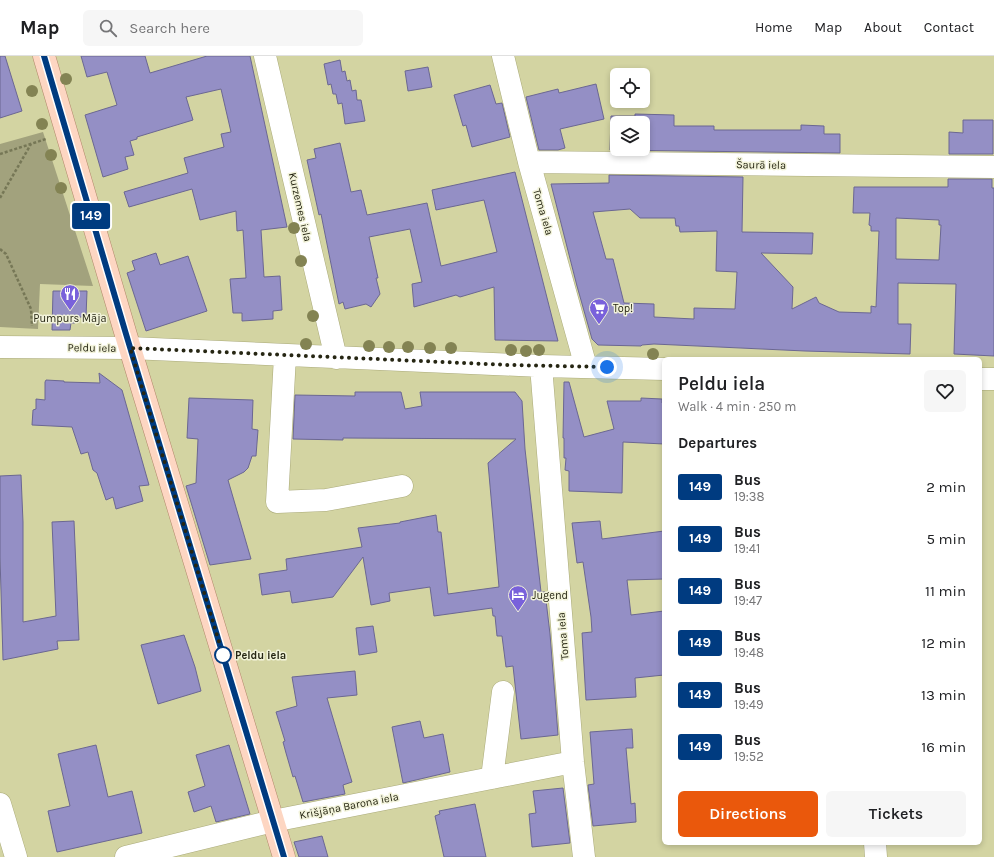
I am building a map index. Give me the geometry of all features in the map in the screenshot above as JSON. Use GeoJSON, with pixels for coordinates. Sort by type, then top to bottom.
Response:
{"type":"FeatureCollection","features":[{"type":"Feature","properties":{"kind":"main road"},"geometry":{"type":"LineString","coordinates":[[44,56],[130,348],[284,857]]}},
{"type":"Feature","properties":{"kind":"street","name":"Kurzemes iela"},"geometry":{"type":"LineString","coordinates":[[265,56],[336,358]]}},
{"type":"Feature","properties":{"kind":"street","name":"Toma iela"},"geometry":{"type":"LineString","coordinates":[[503,56],[529,162],[586,367]]}},
{"type":"Feature","properties":{"kind":"street","name":"Šaurā iela"},"geometry":{"type":"LineString","coordinates":[[529,162],[994,167]]}},
{"type":"Feature","properties":{"kind":"street","name":"Peldu iela"},"geometry":{"type":"LineString","coordinates":[[0,347],[130,348],[285,356],[541,366],[662,369]]}},
{"type":"Feature","properties":{"kind":"street"},"geometry":{"type":"LineString","coordinates":[[285,356],[277,502],[326,500],[402,486]]}},
{"type":"Feature","properties":{"kind":"street","name":"Toma iela"},"geometry":{"type":"LineString","coordinates":[[541,366],[573,762],[584,857]]}},
{"type":"Feature","properties":{"kind":"street"},"geometry":{"type":"LineString","coordinates":[[982,379],[994,380]]}},
{"type":"Feature","properties":{"kind":"street"},"geometry":{"type":"LineString","coordinates":[[492,778],[503,692]]}},
{"type":"Feature","properties":{"kind":"street","name":"Krišjāņa Barona iela"},"geometry":{"type":"LineString","coordinates":[[126,857],[273,821],[573,762]]}},
{"type":"Feature","properties":{"kind":"street"},"geometry":{"type":"LineString","coordinates":[[0,804],[16,857]]}},
{"type":"Feature","properties":{"kind":"street"},"geometry":{"type":"LineString","coordinates":[[875,845],[876,857]]}},
{"type":"Feature","properties":{"kind":"path"},"geometry":{"type":"LineString","coordinates":[[0,154],[52,137]]}},
{"type":"Feature","properties":{"kind":"path"},"geometry":{"type":"LineString","coordinates":[[0,198],[31,144]]}},
{"type":"Feature","properties":{"kind":"path"},"geometry":{"type":"LineString","coordinates":[[0,249],[6,254],[29,304],[33,328]]}},
{"type":"Feature","properties":{"kind":"green space"},"geometry":{"type":"Polygon","coordinates":[[[43,132],[93,286],[40,284],[38,329],[0,327],[0,144],[43,132]]]}},
{"type":"Feature","properties":{"kind":"building"},"geometry":{"type":"Polygon","coordinates":[[[0,56],[5,56],[22,111],[0,118],[0,56]]]}},
{"type":"Feature","properties":{"kind":"building"},"geometry":{"type":"Polygon","coordinates":[[[81,56],[145,56],[150,73],[207,56],[250,56],[287,227],[261,230],[264,277],[280,276],[282,310],[273,311],[273,319],[242,321],[242,313],[233,313],[230,279],[246,278],[243,230],[237,231],[236,211],[200,220],[192,189],[129,207],[124,192],[188,173],[184,158],[224,147],[221,134],[231,132],[221,89],[186,97],[193,120],[137,137],[137,139],[130,141],[134,155],[125,157],[128,169],[103,177],[85,115],[117,105],[107,72],[87,77],[81,56]]]}},
{"type":"Feature","properties":{"kind":"building"},"geometry":{"type":"Polygon","coordinates":[[[340,60],[342,72],[345,71],[347,81],[350,80],[352,91],[356,90],[357,100],[361,100],[365,121],[345,124],[342,103],[338,104],[336,94],[333,94],[331,84],[328,85],[324,64],[340,60]]]}},
{"type":"Feature","properties":{"kind":"building"},"geometry":{"type":"Polygon","coordinates":[[[428,67],[432,87],[408,91],[405,71],[428,67]]]}},
{"type":"Feature","properties":{"kind":"building"},"geometry":{"type":"Polygon","coordinates":[[[596,84],[604,119],[560,129],[565,148],[558,150],[539,150],[526,97],[558,89],[559,93],[596,84]]]}},
{"type":"Feature","properties":{"kind":"building"},"geometry":{"type":"Polygon","coordinates":[[[490,85],[496,104],[502,103],[510,137],[472,147],[466,125],[463,126],[454,95],[490,85]]]}},
{"type":"Feature","properties":{"kind":"building"},"geometry":{"type":"Polygon","coordinates":[[[635,114],[674,115],[674,126],[714,126],[714,130],[801,130],[801,125],[824,126],[824,134],[840,134],[840,153],[650,151],[650,116],[635,116],[635,114]]]}},
{"type":"Feature","properties":{"kind":"building"},"geometry":{"type":"Polygon","coordinates":[[[963,120],[993,120],[993,154],[949,154],[949,132],[963,133],[963,120]]]}},
{"type":"Feature","properties":{"kind":"building"},"geometry":{"type":"Polygon","coordinates":[[[340,143],[351,192],[361,190],[367,215],[427,203],[441,266],[497,252],[484,200],[436,210],[432,190],[515,172],[558,341],[495,340],[494,287],[460,297],[456,295],[414,307],[412,284],[422,282],[410,229],[369,237],[380,294],[371,307],[366,304],[345,309],[343,302],[339,304],[321,214],[319,215],[307,160],[316,158],[314,149],[340,143]]]}},
{"type":"Feature","properties":{"kind":"building"},"geometry":{"type":"Polygon","coordinates":[[[609,175],[743,177],[742,232],[813,233],[812,254],[761,253],[793,287],[792,309],[816,297],[819,303],[839,312],[871,313],[871,306],[876,307],[879,231],[871,231],[871,226],[869,225],[870,213],[853,213],[854,187],[948,187],[948,179],[992,179],[992,188],[994,188],[994,356],[954,354],[956,284],[898,283],[898,324],[911,324],[910,354],[654,344],[641,346],[598,345],[592,339],[551,184],[609,183],[609,175]],[[630,209],[593,212],[606,259],[613,259],[624,303],[654,304],[654,317],[694,319],[694,308],[735,309],[737,272],[716,271],[717,231],[680,232],[679,226],[676,226],[675,218],[640,218],[630,209]],[[896,218],[896,259],[939,260],[941,225],[939,225],[939,220],[896,218]]]}},
{"type":"Feature","properties":{"kind":"building"},"geometry":{"type":"Polygon","coordinates":[[[156,253],[160,265],[188,256],[207,311],[146,331],[127,273],[135,270],[132,261],[156,253]]]}},
{"type":"Feature","properties":{"kind":"building","name":"Pumpurs Māja"},"geometry":{"type":"Polygon","coordinates":[[[53,291],[87,291],[86,317],[75,317],[75,323],[71,323],[70,330],[52,330],[53,291]]]}},
{"type":"Feature","properties":{"kind":"building"},"geometry":{"type":"Polygon","coordinates":[[[99,373],[122,390],[149,485],[139,486],[143,501],[116,509],[113,497],[106,500],[97,473],[93,470],[88,452],[81,454],[72,427],[32,425],[33,410],[36,409],[36,399],[45,400],[46,380],[100,383],[99,373]]]}},
{"type":"Feature","properties":{"kind":"building"},"geometry":{"type":"Polygon","coordinates":[[[564,382],[569,382],[584,437],[614,429],[607,401],[641,401],[641,398],[662,399],[662,444],[623,442],[622,493],[569,491],[569,471],[565,470],[566,458],[564,458],[564,382]]]}},
{"type":"Feature","properties":{"kind":"building"},"geometry":{"type":"Polygon","coordinates":[[[355,392],[401,392],[405,409],[422,406],[420,392],[515,392],[522,401],[525,449],[541,592],[545,592],[550,634],[558,735],[521,739],[513,666],[506,667],[502,636],[497,636],[495,616],[493,616],[492,608],[434,616],[430,587],[389,593],[390,601],[371,605],[363,557],[333,597],[292,603],[290,591],[262,595],[259,574],[287,570],[286,559],[362,547],[358,528],[400,523],[436,515],[438,532],[441,532],[448,594],[499,587],[488,463],[516,439],[293,439],[295,395],[355,396],[355,392]]]}},
{"type":"Feature","properties":{"kind":"building"},"geometry":{"type":"Polygon","coordinates":[[[189,398],[253,400],[252,429],[258,430],[256,456],[252,456],[248,468],[244,472],[228,480],[251,559],[210,565],[186,486],[196,483],[198,439],[187,438],[189,398]]]}},
{"type":"Feature","properties":{"kind":"building"},"geometry":{"type":"Polygon","coordinates":[[[21,475],[23,522],[23,622],[56,616],[52,522],[74,521],[79,640],[57,641],[58,649],[3,660],[0,557],[0,476],[21,475]]]}},
{"type":"Feature","properties":{"kind":"building"},"geometry":{"type":"Polygon","coordinates":[[[600,521],[602,539],[662,531],[662,579],[627,580],[631,615],[662,611],[662,675],[635,678],[636,697],[586,700],[582,633],[592,632],[591,617],[583,562],[577,563],[572,523],[600,521]]]}},
{"type":"Feature","properties":{"kind":"building"},"geometry":{"type":"Polygon","coordinates":[[[373,626],[377,652],[359,655],[356,628],[373,626]]]}},
{"type":"Feature","properties":{"kind":"building"},"geometry":{"type":"Polygon","coordinates":[[[184,635],[195,667],[201,691],[158,704],[141,645],[184,635]]]}},
{"type":"Feature","properties":{"kind":"building"},"geometry":{"type":"Polygon","coordinates":[[[355,671],[357,695],[327,698],[352,782],[343,785],[345,794],[303,802],[295,776],[293,777],[283,742],[285,741],[276,712],[297,706],[292,677],[355,671]]]}},
{"type":"Feature","properties":{"kind":"building"},"geometry":{"type":"Polygon","coordinates":[[[420,721],[424,738],[443,734],[450,772],[403,783],[392,727],[420,721]]]}},
{"type":"Feature","properties":{"kind":"building"},"geometry":{"type":"Polygon","coordinates":[[[632,729],[633,748],[626,748],[631,804],[635,803],[636,822],[593,826],[588,785],[594,784],[590,732],[632,729]]]}},
{"type":"Feature","properties":{"kind":"building"},"geometry":{"type":"Polygon","coordinates":[[[96,745],[108,797],[132,791],[142,833],[57,852],[48,811],[70,806],[58,754],[96,745]]]}},
{"type":"Feature","properties":{"kind":"building"},"geometry":{"type":"Polygon","coordinates":[[[229,745],[250,814],[216,822],[211,806],[194,812],[188,792],[205,786],[196,755],[229,745]]]}},
{"type":"Feature","properties":{"kind":"building"},"geometry":{"type":"Polygon","coordinates":[[[563,788],[570,843],[532,847],[529,814],[536,813],[533,791],[563,788]]]}},
{"type":"Feature","properties":{"kind":"building"},"geometry":{"type":"Polygon","coordinates":[[[475,804],[486,857],[444,857],[435,816],[440,814],[439,811],[475,804]]]}},
{"type":"Feature","properties":{"kind":"building"},"geometry":{"type":"Polygon","coordinates":[[[322,836],[328,857],[299,857],[294,842],[322,836]]]}},
{"type":"Feature","properties":{"kind":"bus line","name":"149"},"geometry":{"type":"LineString","coordinates":[[44,56],[126,334],[284,857]]}},
{"type":"Feature","properties":{"kind":"place","name":"Pumpurs Māja"},"geometry":{"type":"Point","coordinates":[70,311]}},
{"type":"Feature","properties":{"kind":"place","name":"Top!"},"geometry":{"type":"Point","coordinates":[599,325]}},
{"type":"Feature","properties":{"kind":"place","name":"Jugend"},"geometry":{"type":"Point","coordinates":[518,612]}},
{"type":"Feature","properties":{"kind":"place","name":"Peldu iela"},"geometry":{"type":"Point","coordinates":[223,655]}},
{"type":"Feature","properties":{"kind":"route"},"geometry":{"type":"LineString","coordinates":[[223,655],[130,348],[509,365],[607,367]]}}]}
